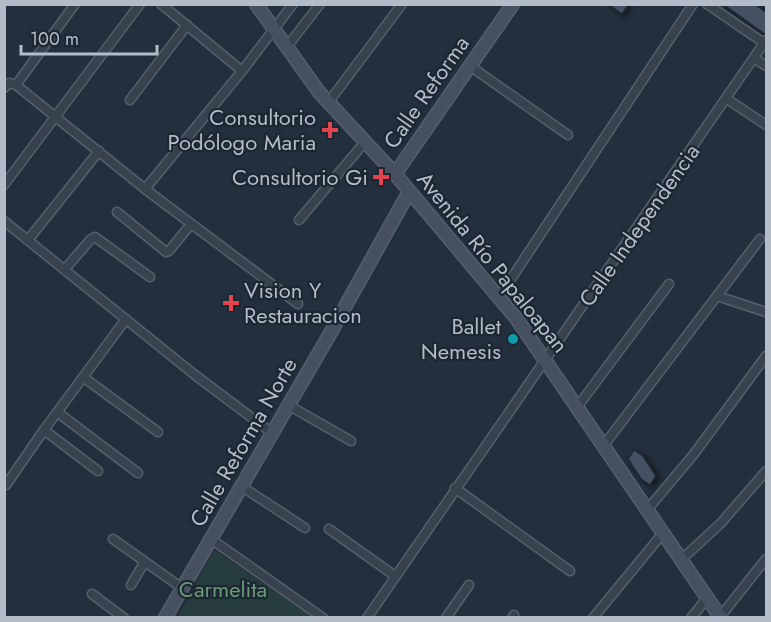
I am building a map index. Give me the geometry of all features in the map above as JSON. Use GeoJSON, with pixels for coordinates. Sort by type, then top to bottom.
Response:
{"type":"FeatureCollection","features":[{"type":"Feature","properties":{"kind":"main road","name":"Avenida Río Papaloapan"},"geometry":{"type":"LineString","coordinates":[[256,4],[328,103],[395,174],[499,297],[578,406],[720,617]]}},
{"type":"Feature","properties":{"kind":"main road","name":"Calle Reforma"},"geometry":{"type":"LineString","coordinates":[[395,174],[513,4]]}},
{"type":"Feature","properties":{"kind":"main road","name":"Calle Reforma Norte"},"geometry":{"type":"LineString","coordinates":[[165,618],[331,333],[409,192]]}},
{"type":"Feature","properties":{"kind":"street"},"geometry":{"type":"LineString","coordinates":[[75,4],[10,85],[55,115],[146,189],[298,304]]}},
{"type":"Feature","properties":{"kind":"street"},"geometry":{"type":"LineString","coordinates":[[4,185],[140,4]]}},
{"type":"Feature","properties":{"kind":"street"},"geometry":{"type":"LineString","coordinates":[[161,4],[242,71]]}},
{"type":"Feature","properties":{"kind":"street"},"geometry":{"type":"LineString","coordinates":[[146,189],[293,4]]}},
{"type":"Feature","properties":{"kind":"street"},"geometry":{"type":"LineString","coordinates":[[286,48],[320,4]]}},
{"type":"Feature","properties":{"kind":"street"},"geometry":{"type":"LineString","coordinates":[[328,103],[402,4]]}},
{"type":"Feature","properties":{"kind":"street"},"geometry":{"type":"LineString","coordinates":[[499,297],[693,4]]}},
{"type":"Feature","properties":{"kind":"street"},"geometry":{"type":"LineString","coordinates":[[707,4],[765,42]]}},
{"type":"Feature","properties":{"kind":"street"},"geometry":{"type":"LineString","coordinates":[[130,100],[187,25]]}},
{"type":"Feature","properties":{"kind":"street","name":"Calle Independencia"},"geometry":{"type":"LineString","coordinates":[[367,618],[765,42]]}},
{"type":"Feature","properties":{"kind":"street"},"geometry":{"type":"LineString","coordinates":[[754,58],[766,66]]}},
{"type":"Feature","properties":{"kind":"street"},"geometry":{"type":"LineString","coordinates":[[470,66],[568,135]]}},
{"type":"Feature","properties":{"kind":"street"},"geometry":{"type":"LineString","coordinates":[[727,99],[766,125]]}},
{"type":"Feature","properties":{"kind":"street"},"geometry":{"type":"LineString","coordinates":[[299,220],[364,142]]}},
{"type":"Feature","properties":{"kind":"street"},"geometry":{"type":"LineString","coordinates":[[28,240],[99,151]]}},
{"type":"Feature","properties":{"kind":"street"},"geometry":{"type":"LineString","coordinates":[[117,212],[166,252],[191,224]]}},
{"type":"Feature","properties":{"kind":"street"},"geometry":{"type":"LineString","coordinates":[[4,221],[272,433]]}},
{"type":"Feature","properties":{"kind":"street"},"geometry":{"type":"LineString","coordinates":[[65,269],[95,237],[150,277]]}},
{"type":"Feature","properties":{"kind":"street"},"geometry":{"type":"LineString","coordinates":[[604,445],[760,239]]}},
{"type":"Feature","properties":{"kind":"street"},"geometry":{"type":"LineString","coordinates":[[578,406],[669,284]]}},
{"type":"Feature","properties":{"kind":"street"},"geometry":{"type":"LineString","coordinates":[[717,296],[766,312]]}},
{"type":"Feature","properties":{"kind":"street"},"geometry":{"type":"LineString","coordinates":[[6,485],[126,319]]}},
{"type":"Feature","properties":{"kind":"street"},"geometry":{"type":"LineString","coordinates":[[647,510],[694,454],[766,356]]}},
{"type":"Feature","properties":{"kind":"street"},"geometry":{"type":"LineString","coordinates":[[83,378],[158,432]]}},
{"type":"Feature","properties":{"kind":"street"},"geometry":{"type":"LineString","coordinates":[[288,405],[351,441]]}},
{"type":"Feature","properties":{"kind":"street"},"geometry":{"type":"LineString","coordinates":[[57,412],[138,472]]}},
{"type":"Feature","properties":{"kind":"street"},"geometry":{"type":"LineString","coordinates":[[44,430],[98,471]]}},
{"type":"Feature","properties":{"kind":"street"},"geometry":{"type":"LineString","coordinates":[[681,560],[721,523],[766,471]]}},
{"type":"Feature","properties":{"kind":"street"},"geometry":{"type":"LineString","coordinates":[[241,486],[305,528]]}},
{"type":"Feature","properties":{"kind":"street"},"geometry":{"type":"LineString","coordinates":[[455,488],[570,571]]}},
{"type":"Feature","properties":{"kind":"street"},"geometry":{"type":"LineString","coordinates":[[329,529],[395,576]]}},
{"type":"Feature","properties":{"kind":"street"},"geometry":{"type":"LineString","coordinates":[[593,618],[663,533]]}},
{"type":"Feature","properties":{"kind":"street"},"geometry":{"type":"LineString","coordinates":[[112,539],[182,588]]}},
{"type":"Feature","properties":{"kind":"street"},"geometry":{"type":"LineString","coordinates":[[211,539],[323,618]]}},
{"type":"Feature","properties":{"kind":"street"},"geometry":{"type":"LineString","coordinates":[[720,617],[766,559]]}},
{"type":"Feature","properties":{"kind":"street"},"geometry":{"type":"LineString","coordinates":[[131,585],[144,563]]}},
{"type":"Feature","properties":{"kind":"street"},"geometry":{"type":"LineString","coordinates":[[446,618],[470,585]]}},
{"type":"Feature","properties":{"kind":"street"},"geometry":{"type":"LineString","coordinates":[[92,594],[124,618]]}},
{"type":"Feature","properties":{"kind":"street"},"geometry":{"type":"LineString","coordinates":[[691,618],[707,598]]}},
{"type":"Feature","properties":{"kind":"green space","name":"Carmelita"},"geometry":{"type":"Polygon","coordinates":[[[214,550],[313,617],[178,617],[214,550]]]}},
{"type":"Feature","properties":{"kind":"building"},"geometry":{"type":"Polygon","coordinates":[[[608,4],[629,4],[622,14],[608,4]]]}},
{"type":"Feature","properties":{"kind":"building"},"geometry":{"type":"Polygon","coordinates":[[[723,4],[754,4],[766,12],[766,35],[723,4]]]}},
{"type":"Feature","properties":{"kind":"building"},"geometry":{"type":"Polygon","coordinates":[[[634,450],[643,456],[656,476],[650,485],[641,479],[628,459],[634,450]]]}},
{"type":"Feature","properties":{"kind":"place","name":"Consultorio Podólogo Maria"},"geometry":{"type":"Point","coordinates":[330,130]}},
{"type":"Feature","properties":{"kind":"place","name":"Consultorio Gi"},"geometry":{"type":"Point","coordinates":[381,177]}},
{"type":"Feature","properties":{"kind":"place","name":"Vision Y Restauracion"},"geometry":{"type":"Point","coordinates":[231,303]}},
{"type":"Feature","properties":{"kind":"place","name":"Ballet Nemesis"},"geometry":{"type":"Point","coordinates":[513,339]}}]}
